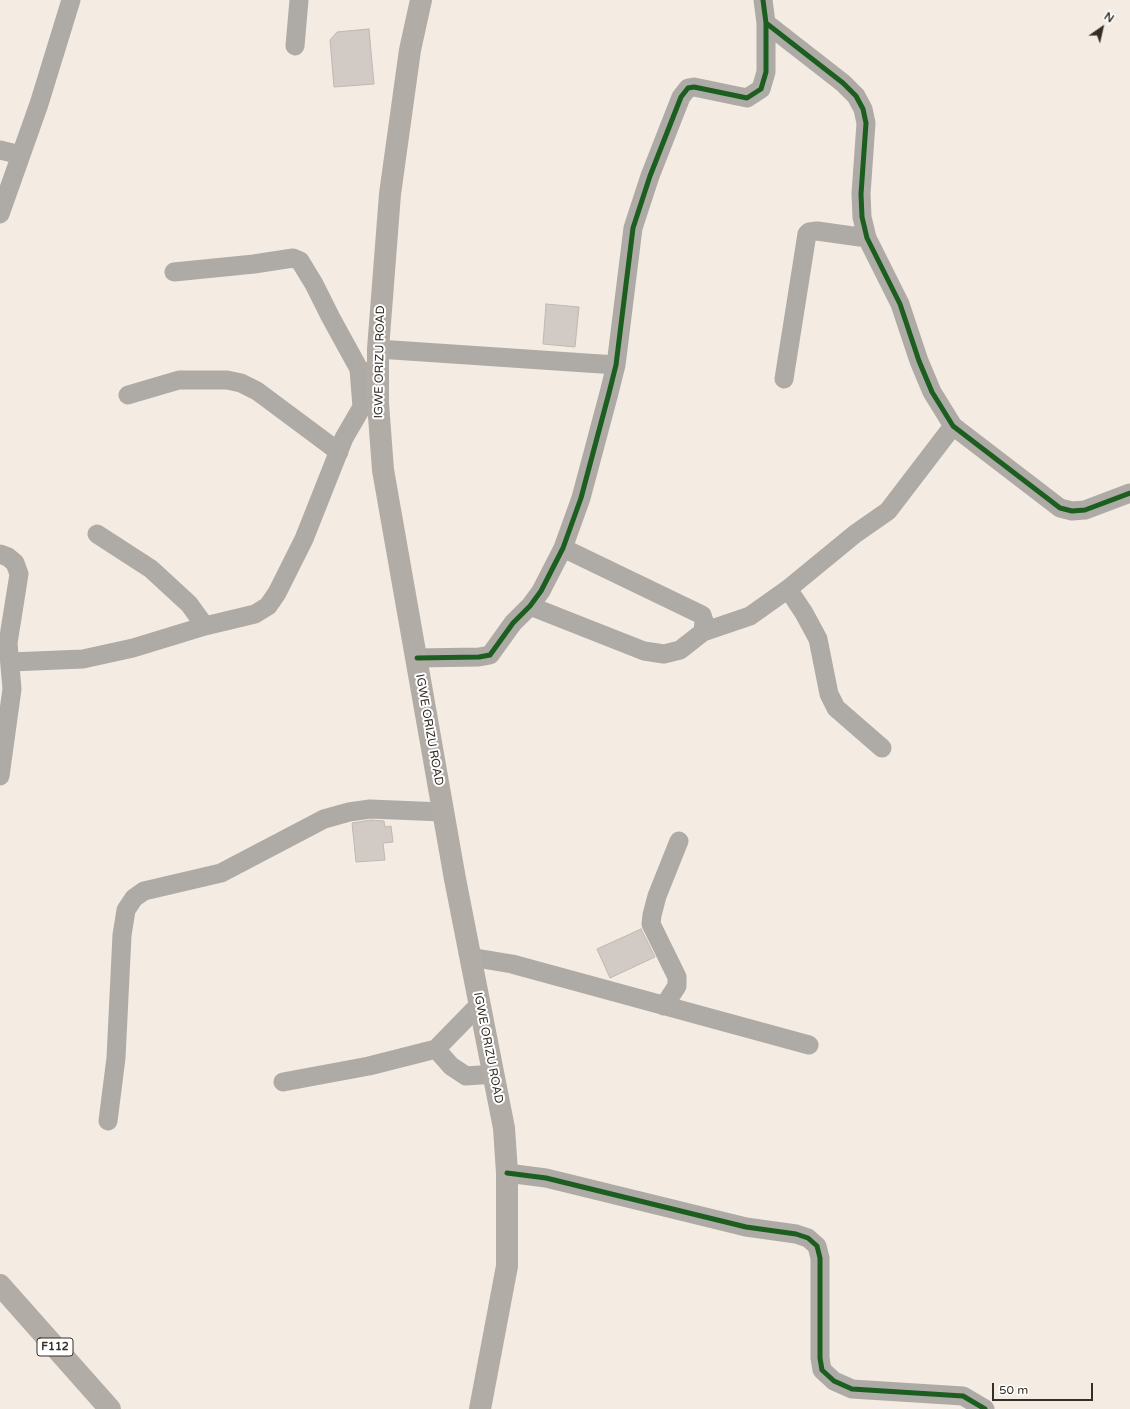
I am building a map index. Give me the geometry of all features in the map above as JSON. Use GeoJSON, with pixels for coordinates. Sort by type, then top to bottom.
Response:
{"type":"FeatureCollection","features":[{"type":"Feature","properties":{"kind":"main road","name":"IGWE ORIZU ROAD"},"geometry":{"type":"LineString","coordinates":[[421,0],[410,50],[390,194],[378,349],[369,371],[370,405],[417,658],[443,812],[504,1128],[508,1173],[507,1266],[480,1409]]}},
{"type":"Feature","properties":{"kind":"main road","name":"F112"},"geometry":{"type":"LineString","coordinates":[[0,1285],[110,1409]]}},
{"type":"Feature","properties":{"kind":"street"},"geometry":{"type":"LineString","coordinates":[[0,214],[21,155],[71,0]]}},
{"type":"Feature","properties":{"kind":"street"},"geometry":{"type":"LineString","coordinates":[[295,46],[299,0]]}},
{"type":"Feature","properties":{"kind":"street"},"geometry":{"type":"LineString","coordinates":[[417,658],[479,657],[490,655],[513,623],[530,606],[541,591],[563,548],[581,498],[616,365],[633,228],[650,176],[681,97],[688,88],[694,87],[747,98],[761,89],[766,72],[766,23],[763,0]]}},
{"type":"Feature","properties":{"kind":"street"},"geometry":{"type":"LineString","coordinates":[[766,23],[843,83],[856,96],[863,109],[866,123],[861,194],[862,217],[867,238],[900,304],[919,361],[932,392],[953,426],[1060,508],[1072,511],[1085,510],[1130,493]]}},
{"type":"Feature","properties":{"kind":"street"},"geometry":{"type":"LineString","coordinates":[[0,150],[21,155]]}},
{"type":"Feature","properties":{"kind":"street"},"geometry":{"type":"LineString","coordinates":[[784,379],[807,234],[809,232],[817,231],[867,238]]}},
{"type":"Feature","properties":{"kind":"street"},"geometry":{"type":"LineString","coordinates":[[174,272],[254,264],[293,258],[300,261],[369,371]]}},
{"type":"Feature","properties":{"kind":"street"},"geometry":{"type":"LineString","coordinates":[[378,349],[616,365]]}},
{"type":"Feature","properties":{"kind":"street"},"geometry":{"type":"LineString","coordinates":[[128,395],[179,380],[228,380],[241,382],[257,391],[339,452]]}},
{"type":"Feature","properties":{"kind":"street"},"geometry":{"type":"LineString","coordinates":[[11,662],[83,659],[133,648],[204,626],[256,614],[268,606],[277,593],[304,539],[344,438],[370,405]]}},
{"type":"Feature","properties":{"kind":"street"},"geometry":{"type":"LineString","coordinates":[[530,606],[644,651],[664,654],[680,650],[703,632],[750,616],[788,589],[854,534],[888,511],[953,426]]}},
{"type":"Feature","properties":{"kind":"street"},"geometry":{"type":"LineString","coordinates":[[97,534],[151,568],[189,604],[204,626]]}},
{"type":"Feature","properties":{"kind":"street"},"geometry":{"type":"LineString","coordinates":[[563,548],[702,615],[704,621],[703,632]]}},
{"type":"Feature","properties":{"kind":"street"},"geometry":{"type":"LineString","coordinates":[[0,554],[8,557],[15,563],[19,574],[8,643],[11,662],[12,689],[0,776]]}},
{"type":"Feature","properties":{"kind":"street"},"geometry":{"type":"LineString","coordinates":[[788,589],[804,613],[818,639],[829,694],[836,708],[882,748]]}},
{"type":"Feature","properties":{"kind":"street"},"geometry":{"type":"LineString","coordinates":[[108,1121],[116,1058],[122,935],[126,910],[134,898],[144,892],[221,873],[324,819],[349,812],[370,809],[443,812]]}},
{"type":"Feature","properties":{"kind":"street"},"geometry":{"type":"LineString","coordinates":[[664,1006],[677,986],[678,977],[651,924],[657,896],[678,841]]}},
{"type":"Feature","properties":{"kind":"street"},"geometry":{"type":"LineString","coordinates":[[470,957],[512,964],[809,1045]]}},
{"type":"Feature","properties":{"kind":"street"},"geometry":{"type":"LineString","coordinates":[[283,1082],[369,1066],[436,1049],[480,1004]]}},
{"type":"Feature","properties":{"kind":"street"},"geometry":{"type":"LineString","coordinates":[[436,1049],[451,1066],[466,1076],[494,1074]]}},
{"type":"Feature","properties":{"kind":"street"},"geometry":{"type":"LineString","coordinates":[[508,1173],[546,1178],[746,1227],[796,1234],[808,1238],[817,1246],[820,1258],[820,1358],[822,1370],[834,1381],[852,1389],[963,1396],[985,1409]]}},
{"type":"Feature","properties":{"kind":"building"},"geometry":{"type":"Polygon","coordinates":[[[369,29],[374,84],[334,87],[330,40],[337,32],[369,29]]]}},
{"type":"Feature","properties":{"kind":"building"},"geometry":{"type":"Polygon","coordinates":[[[546,304],[579,307],[575,347],[543,344],[546,304]]]}},
{"type":"Feature","properties":{"kind":"building"},"geometry":{"type":"Polygon","coordinates":[[[371,820],[384,821],[385,827],[391,826],[393,842],[383,843],[385,860],[356,862],[352,823],[371,820]]]}},
{"type":"Feature","properties":{"kind":"building"},"geometry":{"type":"Polygon","coordinates":[[[641,929],[655,957],[610,978],[597,949],[641,929]]]}},
{"type":"Feature","properties":{"kind":"cycle path"},"geometry":{"type":"LineString","coordinates":[[417,658],[479,657],[490,655],[513,623],[530,606],[541,591],[563,548],[581,498],[609,393],[616,365],[633,228],[650,176],[681,97],[688,88],[694,87],[747,98],[761,89],[766,72],[766,23],[763,0]]}},
{"type":"Feature","properties":{"kind":"cycle path"},"geometry":{"type":"LineString","coordinates":[[766,23],[843,83],[856,96],[863,109],[866,123],[861,194],[862,217],[867,238],[900,304],[919,361],[932,392],[953,426],[1060,508],[1072,511],[1085,510],[1130,493]]}},
{"type":"Feature","properties":{"kind":"cycle path"},"geometry":{"type":"LineString","coordinates":[[507,1173],[546,1178],[746,1227],[796,1234],[808,1238],[817,1246],[820,1258],[820,1358],[822,1370],[834,1381],[852,1389],[963,1396],[985,1409]]}}]}
